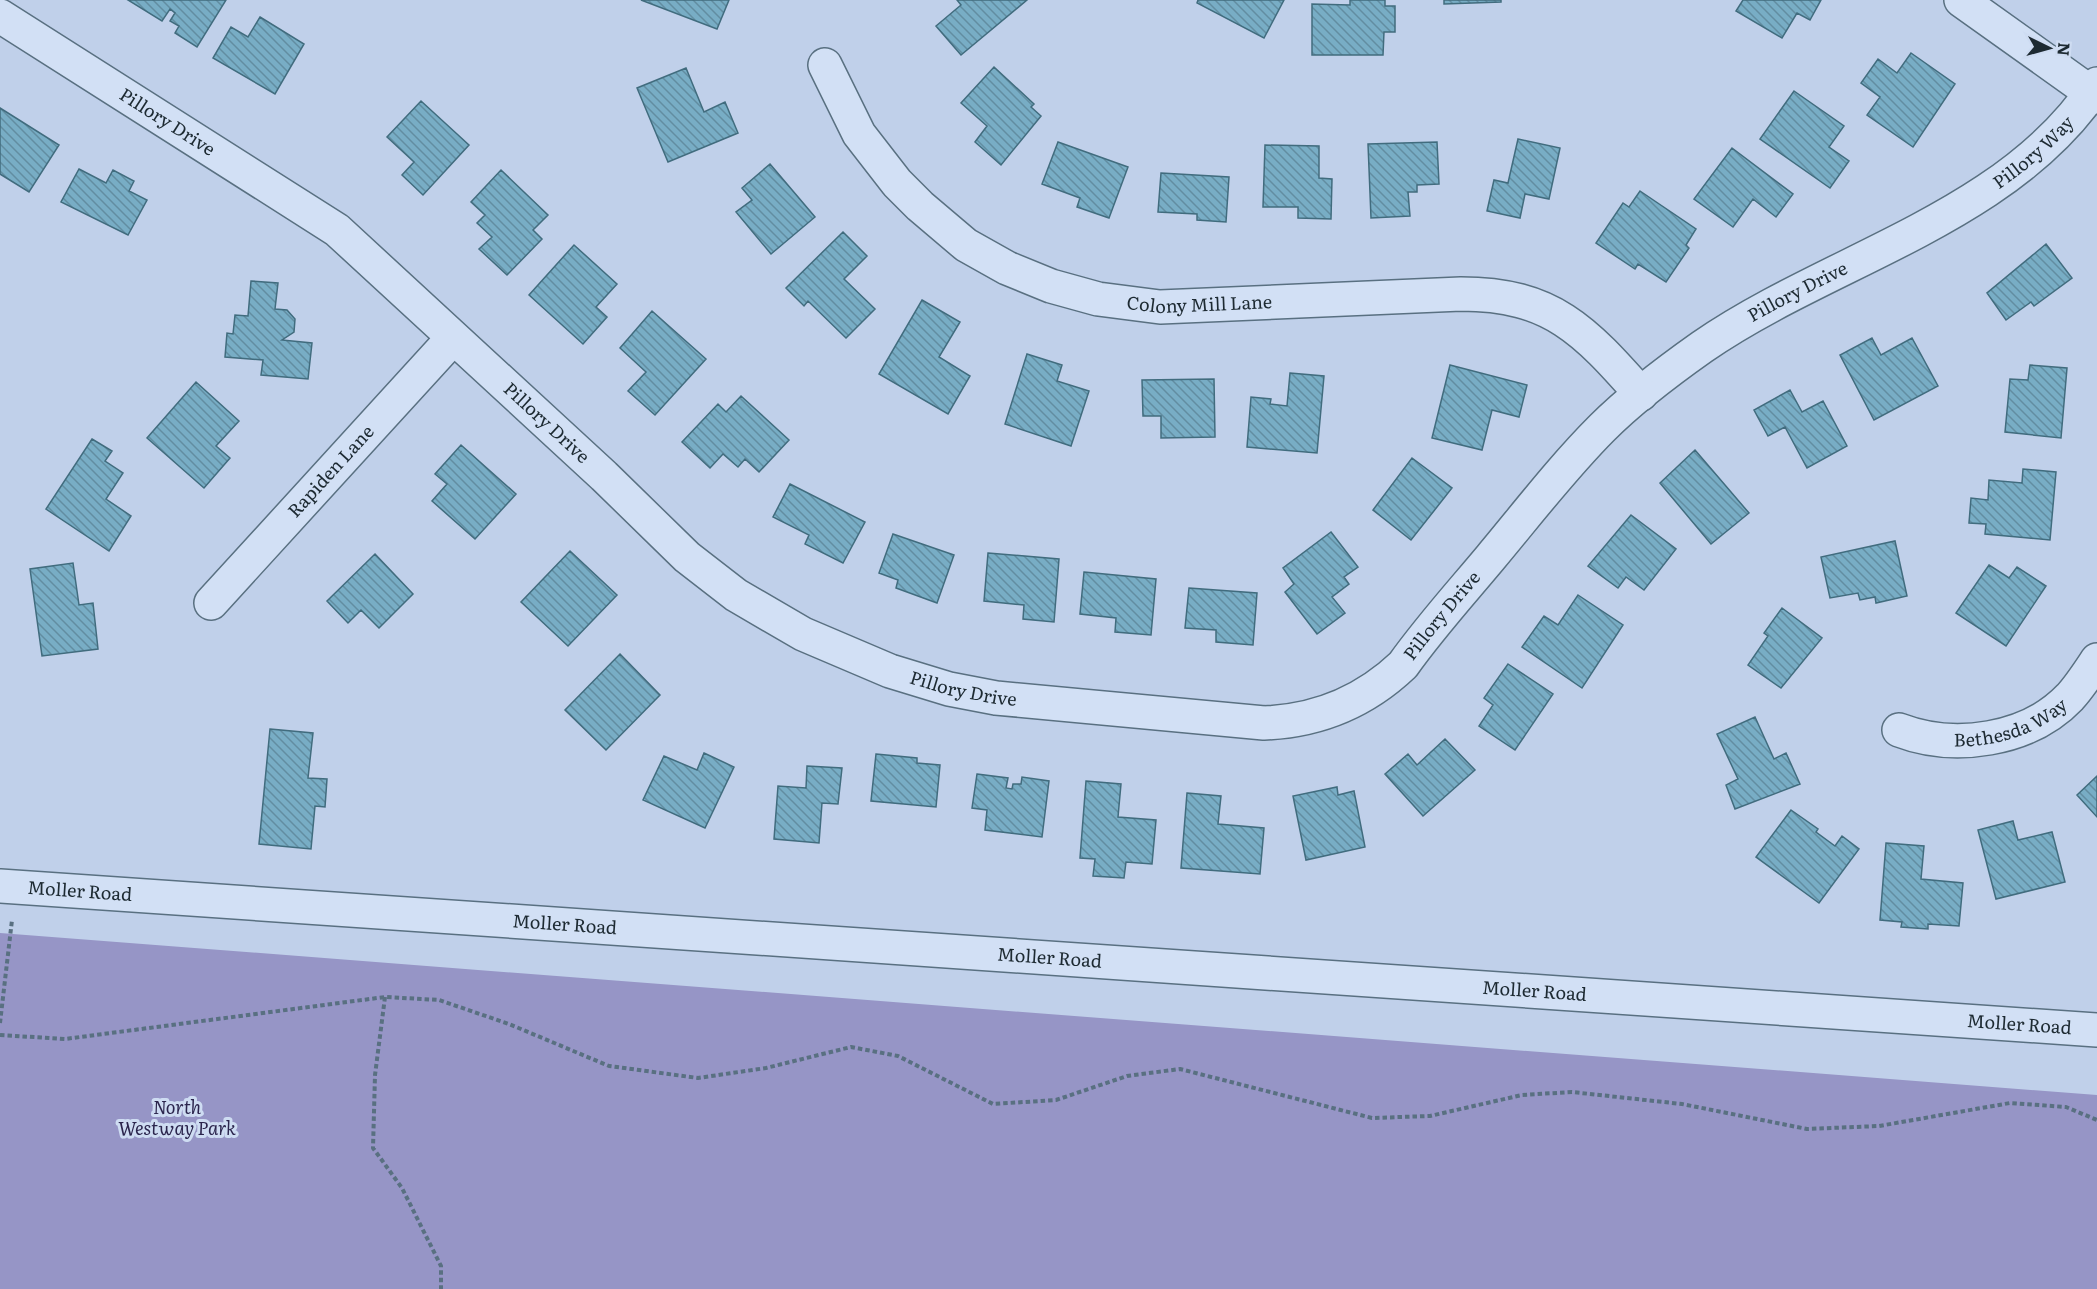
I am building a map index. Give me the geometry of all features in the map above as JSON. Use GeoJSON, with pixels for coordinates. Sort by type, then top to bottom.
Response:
{"type":"FeatureCollection","features":[{"type":"Feature","properties":{"kind":"street"},"geometry":{"type":"LineString","coordinates":[[1961,0],[2095,91]]}},
{"type":"Feature","properties":{"kind":"street","name":"Pillory Drive"},"geometry":{"type":"LineString","coordinates":[[0,16],[337,230],[603,476],[664,536],[710,576],[762,611],[832,648],[920,681],[996,698],[1264,723],[1295,721],[1326,713],[1355,701],[1392,675],[1559,476],[1603,428],[1641,394],[1701,348],[1728,331],[1957,208]]}},
{"type":"Feature","properties":{"kind":"street","name":"Colony Mill Lane"},"geometry":{"type":"LineString","coordinates":[[825,65],[858,134],[897,183],[966,244],[1022,275],[1089,297],[1160,307],[1461,294],[1494,296],[1544,309],[1572,325],[1598,346],[1641,394]]}},
{"type":"Feature","properties":{"kind":"street","name":"Pillory Way"},"geometry":{"type":"LineString","coordinates":[[1957,208],[1987,191],[2038,153],[2095,91]]}},
{"type":"Feature","properties":{"kind":"street","name":"Rapiden Lane"},"geometry":{"type":"LineString","coordinates":[[210,603],[453,338]]}},
{"type":"Feature","properties":{"kind":"street","name":"Bethesda Way"},"geometry":{"type":"LineString","coordinates":[[1899,730],[1929,739],[1952,741],[1974,740],[2013,732],[2047,715],[2069,699],[2097,660]]}},
{"type":"Feature","properties":{"kind":"street","name":"Moller Road"},"geometry":{"type":"LineString","coordinates":[[8,887],[2097,1030]]}},
{"type":"Feature","properties":{"kind":"path"},"geometry":{"type":"LineString","coordinates":[[0,1023],[8,887]]}},
{"type":"Feature","properties":{"kind":"path"},"geometry":{"type":"LineString","coordinates":[[0,1035],[65,1039],[385,998],[440,1000],[509,1024],[609,1066],[698,1078],[766,1068],[851,1047],[898,1056],[993,1104],[1056,1100],[1127,1076],[1180,1069],[1372,1118],[1430,1116],[1522,1095],[1572,1092],[1682,1104],[1807,1129],[1879,1126],[2010,1102],[2066,1107],[2097,1120]]}},
{"type":"Feature","properties":{"kind":"path"},"geometry":{"type":"LineString","coordinates":[[385,998],[375,1075],[373,1148],[402,1188],[441,1266],[441,1289]]}},
{"type":"Feature","properties":{"kind":"green space","name":"North Westway Park"},"geometry":{"type":"Polygon","coordinates":[[[0,933],[2097,1095],[2097,1289],[0,1289],[0,933]]]}},
{"type":"Feature","properties":{"kind":"building"},"geometry":{"type":"Polygon","coordinates":[[[128,0],[226,0],[197,47],[175,33],[179,26],[170,21],[175,13],[170,9],[162,21],[128,0]]]}},
{"type":"Feature","properties":{"kind":"building"},"geometry":{"type":"Polygon","coordinates":[[[641,0],[729,0],[717,29],[641,0]]]}},
{"type":"Feature","properties":{"kind":"building"},"geometry":{"type":"Polygon","coordinates":[[[957,0],[1027,0],[961,55],[936,26],[961,5],[957,0]]]}},
{"type":"Feature","properties":{"kind":"building"},"geometry":{"type":"Polygon","coordinates":[[[1198,0],[1284,0],[1264,38],[1197,3],[1198,0]]]}},
{"type":"Feature","properties":{"kind":"building"},"geometry":{"type":"Polygon","coordinates":[[[1350,0],[1385,0],[1385,6],[1395,6],[1395,32],[1384,32],[1383,55],[1312,55],[1312,4],[1350,5],[1350,0]]]}},
{"type":"Feature","properties":{"kind":"building"},"geometry":{"type":"Polygon","coordinates":[[[1444,0],[1501,0],[1501,2],[1444,4],[1444,0]]]}},
{"type":"Feature","properties":{"kind":"building"},"geometry":{"type":"Polygon","coordinates":[[[1743,0],[1821,0],[1810,20],[1797,13],[1782,38],[1736,11],[1743,0]]]}},
{"type":"Feature","properties":{"kind":"building"},"geometry":{"type":"Polygon","coordinates":[[[260,17],[304,44],[275,94],[213,58],[231,27],[248,37],[260,17]]]}},
{"type":"Feature","properties":{"kind":"building"},"geometry":{"type":"Polygon","coordinates":[[[1911,53],[1955,84],[1913,147],[1867,115],[1880,97],[1861,83],[1878,59],[1897,73],[1911,53]]]}},
{"type":"Feature","properties":{"kind":"building"},"geometry":{"type":"Polygon","coordinates":[[[994,67],[1034,104],[1031,107],[1041,116],[1001,165],[975,142],[987,126],[961,103],[994,67]]]}},
{"type":"Feature","properties":{"kind":"building"},"geometry":{"type":"Polygon","coordinates":[[[686,68],[704,112],[725,102],[738,133],[668,162],[637,88],[686,68]]]}},
{"type":"Feature","properties":{"kind":"building"},"geometry":{"type":"Polygon","coordinates":[[[1794,91],[1844,126],[1829,147],[1849,161],[1830,188],[1760,139],[1794,91]]]}},
{"type":"Feature","properties":{"kind":"building"},"geometry":{"type":"Polygon","coordinates":[[[421,101],[469,145],[423,195],[402,175],[414,162],[387,137],[421,101]]]}},
{"type":"Feature","properties":{"kind":"building"},"geometry":{"type":"Polygon","coordinates":[[[0,108],[59,145],[29,192],[0,174],[0,108]]]}},
{"type":"Feature","properties":{"kind":"building"},"geometry":{"type":"Polygon","coordinates":[[[1518,139],[1560,148],[1549,199],[1525,194],[1520,218],[1487,211],[1494,180],[1508,183],[1518,139]]]}},
{"type":"Feature","properties":{"kind":"building"},"geometry":{"type":"Polygon","coordinates":[[[1058,142],[1128,167],[1109,218],[1077,207],[1080,198],[1042,184],[1058,142]]]}},
{"type":"Feature","properties":{"kind":"building"},"geometry":{"type":"Polygon","coordinates":[[[1437,142],[1439,184],[1417,185],[1417,192],[1408,192],[1410,216],[1371,218],[1368,144],[1437,142]]]}},
{"type":"Feature","properties":{"kind":"building"},"geometry":{"type":"Polygon","coordinates":[[[1265,145],[1319,146],[1319,178],[1332,179],[1331,219],[1298,218],[1298,207],[1263,207],[1265,145]]]}},
{"type":"Feature","properties":{"kind":"building"},"geometry":{"type":"Polygon","coordinates":[[[1732,148],[1793,194],[1776,217],[1753,199],[1733,227],[1694,199],[1732,148]]]}},
{"type":"Feature","properties":{"kind":"building"},"geometry":{"type":"Polygon","coordinates":[[[770,164],[815,217],[771,254],[736,212],[752,200],[742,188],[770,164]]]}},
{"type":"Feature","properties":{"kind":"building"},"geometry":{"type":"Polygon","coordinates":[[[79,169],[106,183],[113,170],[134,181],[129,191],[147,200],[128,235],[61,202],[79,169]]]}},
{"type":"Feature","properties":{"kind":"building"},"geometry":{"type":"Polygon","coordinates":[[[501,170],[548,215],[533,230],[542,239],[507,275],[479,249],[492,237],[477,223],[485,215],[471,202],[501,170]]]}},
{"type":"Feature","properties":{"kind":"building"},"geometry":{"type":"Polygon","coordinates":[[[1161,173],[1229,177],[1226,222],[1197,220],[1197,214],[1158,212],[1161,173]]]}},
{"type":"Feature","properties":{"kind":"building"},"geometry":{"type":"Polygon","coordinates":[[[1640,191],[1696,229],[1686,245],[1689,248],[1666,282],[1638,264],[1635,269],[1596,243],[1623,203],[1629,207],[1640,191]]]}},
{"type":"Feature","properties":{"kind":"building"},"geometry":{"type":"Polygon","coordinates":[[[843,232],[867,256],[844,279],[875,309],[846,338],[808,301],[804,306],[786,288],[843,232]]]}},
{"type":"Feature","properties":{"kind":"building"},"geometry":{"type":"Polygon","coordinates":[[[2046,244],[2072,278],[2034,306],[2031,302],[2006,320],[1987,293],[2046,244]]]}},
{"type":"Feature","properties":{"kind":"building"},"geometry":{"type":"Polygon","coordinates":[[[574,245],[617,284],[596,307],[607,317],[583,344],[529,295],[574,245]]]}},
{"type":"Feature","properties":{"kind":"building"},"geometry":{"type":"Polygon","coordinates":[[[251,281],[278,283],[275,309],[287,310],[295,319],[294,332],[282,340],[312,343],[308,379],[261,375],[263,360],[225,357],[227,333],[233,334],[235,315],[248,316],[251,281]]]}},
{"type":"Feature","properties":{"kind":"building"},"geometry":{"type":"Polygon","coordinates":[[[922,300],[960,322],[939,357],[970,376],[948,414],[879,374],[922,300]]]}},
{"type":"Feature","properties":{"kind":"building"},"geometry":{"type":"Polygon","coordinates":[[[652,311],[706,359],[655,415],[628,391],[646,372],[620,348],[652,311]]]}},
{"type":"Feature","properties":{"kind":"building"},"geometry":{"type":"Polygon","coordinates":[[[1872,338],[1881,355],[1912,338],[1938,386],[1874,420],[1840,355],[1872,338]]]}},
{"type":"Feature","properties":{"kind":"building"},"geometry":{"type":"Polygon","coordinates":[[[1027,354],[1062,365],[1057,381],[1089,391],[1071,446],[1005,424],[1027,354]]]}},
{"type":"Feature","properties":{"kind":"building"},"geometry":{"type":"Polygon","coordinates":[[[1450,365],[1527,385],[1519,417],[1492,410],[1482,450],[1432,438],[1450,365]]]}},
{"type":"Feature","properties":{"kind":"building"},"geometry":{"type":"Polygon","coordinates":[[[2030,365],[2067,368],[2061,438],[2005,432],[2010,379],[2028,380],[2030,365]]]}},
{"type":"Feature","properties":{"kind":"building"},"geometry":{"type":"Polygon","coordinates":[[[1290,373],[1324,376],[1317,453],[1247,447],[1251,397],[1271,399],[1270,404],[1287,406],[1290,373]]]}},
{"type":"Feature","properties":{"kind":"building"},"geometry":{"type":"Polygon","coordinates":[[[1214,379],[1215,437],[1161,438],[1161,416],[1143,416],[1142,380],[1214,379]]]}},
{"type":"Feature","properties":{"kind":"building"},"geometry":{"type":"Polygon","coordinates":[[[196,382],[239,421],[216,446],[230,458],[204,488],[147,438],[196,382]]]}},
{"type":"Feature","properties":{"kind":"building"},"geometry":{"type":"Polygon","coordinates":[[[1790,390],[1802,412],[1823,401],[1847,446],[1807,468],[1785,427],[1768,436],[1754,410],[1790,390]]]}},
{"type":"Feature","properties":{"kind":"building"},"geometry":{"type":"Polygon","coordinates":[[[741,396],[789,440],[759,472],[745,459],[738,467],[723,454],[710,468],[682,442],[718,404],[726,412],[741,396]]]}},
{"type":"Feature","properties":{"kind":"building"},"geometry":{"type":"Polygon","coordinates":[[[92,439],[112,451],[105,461],[123,473],[106,499],[131,516],[109,551],[46,509],[92,439]]]}},
{"type":"Feature","properties":{"kind":"building"},"geometry":{"type":"Polygon","coordinates":[[[461,445],[516,494],[475,539],[432,501],[447,484],[435,474],[461,445]]]}},
{"type":"Feature","properties":{"kind":"building"},"geometry":{"type":"Polygon","coordinates":[[[1695,450],[1749,513],[1711,544],[1660,483],[1695,450]]]}},
{"type":"Feature","properties":{"kind":"building"},"geometry":{"type":"Polygon","coordinates":[[[1412,458],[1452,488],[1411,540],[1373,510],[1412,458]]]}},
{"type":"Feature","properties":{"kind":"building"},"geometry":{"type":"Polygon","coordinates":[[[2023,469],[2056,472],[2050,540],[1985,534],[1986,524],[1969,523],[1971,498],[1988,500],[1989,480],[2022,483],[2023,469]]]}},
{"type":"Feature","properties":{"kind":"building"},"geometry":{"type":"Polygon","coordinates":[[[790,484],[865,522],[843,563],[805,544],[809,535],[773,517],[790,484]]]}},
{"type":"Feature","properties":{"kind":"building"},"geometry":{"type":"Polygon","coordinates":[[[1631,515],[1676,549],[1644,590],[1626,577],[1618,588],[1588,566],[1631,515]]]}},
{"type":"Feature","properties":{"kind":"building"},"geometry":{"type":"Polygon","coordinates":[[[1331,532],[1358,567],[1344,577],[1349,584],[1332,597],[1345,613],[1317,634],[1285,592],[1294,584],[1283,568],[1331,532]]]}},
{"type":"Feature","properties":{"kind":"building"},"geometry":{"type":"Polygon","coordinates":[[[893,534],[954,555],[937,603],[896,588],[898,580],[879,573],[893,534]]]}},
{"type":"Feature","properties":{"kind":"building"},"geometry":{"type":"Polygon","coordinates":[[[1895,541],[1907,596],[1876,603],[1875,597],[1860,600],[1858,593],[1830,598],[1821,557],[1895,541]]]}},
{"type":"Feature","properties":{"kind":"building"},"geometry":{"type":"Polygon","coordinates":[[[570,551],[617,595],[568,646],[521,602],[570,551]]]}},
{"type":"Feature","properties":{"kind":"building"},"geometry":{"type":"Polygon","coordinates":[[[988,553],[1059,559],[1054,622],[1023,619],[1024,605],[984,601],[988,553]]]}},
{"type":"Feature","properties":{"kind":"building"},"geometry":{"type":"Polygon","coordinates":[[[375,554],[413,594],[379,628],[361,610],[348,623],[327,601],[375,554]]]}},
{"type":"Feature","properties":{"kind":"building"},"geometry":{"type":"Polygon","coordinates":[[[73,563],[79,605],[93,603],[98,649],[42,656],[30,569],[73,563]]]}},
{"type":"Feature","properties":{"kind":"building"},"geometry":{"type":"Polygon","coordinates":[[[1989,565],[2009,578],[2017,567],[2046,586],[2006,646],[1956,613],[1989,565]]]}},
{"type":"Feature","properties":{"kind":"building"},"geometry":{"type":"Polygon","coordinates":[[[1084,572],[1156,579],[1151,635],[1115,632],[1116,618],[1080,614],[1084,572]]]}},
{"type":"Feature","properties":{"kind":"building"},"geometry":{"type":"Polygon","coordinates":[[[1189,588],[1257,593],[1253,645],[1216,642],[1216,630],[1185,628],[1189,588]]]}},
{"type":"Feature","properties":{"kind":"building"},"geometry":{"type":"Polygon","coordinates":[[[1578,595],[1623,625],[1582,688],[1522,647],[1544,616],[1558,625],[1578,595]]]}},
{"type":"Feature","properties":{"kind":"building"},"geometry":{"type":"Polygon","coordinates":[[[1782,608],[1822,638],[1781,688],[1748,665],[1768,636],[1764,633],[1782,608]]]}},
{"type":"Feature","properties":{"kind":"building"},"geometry":{"type":"Polygon","coordinates":[[[620,654],[660,695],[606,750],[565,710],[620,654]]]}},
{"type":"Feature","properties":{"kind":"building"},"geometry":{"type":"Polygon","coordinates":[[[1508,664],[1553,694],[1515,750],[1479,726],[1493,705],[1484,698],[1508,664]]]}},
{"type":"Feature","properties":{"kind":"building"},"geometry":{"type":"Polygon","coordinates":[[[1755,717],[1774,759],[1786,753],[1800,784],[1735,809],[1726,785],[1738,779],[1717,734],[1755,717]]]}},
{"type":"Feature","properties":{"kind":"building"},"geometry":{"type":"Polygon","coordinates":[[[270,729],[313,733],[308,778],[327,779],[325,807],[315,806],[311,849],[259,844],[270,729]]]}},
{"type":"Feature","properties":{"kind":"building"},"geometry":{"type":"Polygon","coordinates":[[[1445,739],[1475,770],[1423,816],[1385,774],[1408,754],[1417,765],[1445,739]]]}},
{"type":"Feature","properties":{"kind":"building"},"geometry":{"type":"Polygon","coordinates":[[[704,753],[734,767],[705,828],[643,800],[664,756],[697,770],[704,753]]]}},
{"type":"Feature","properties":{"kind":"building"},"geometry":{"type":"Polygon","coordinates":[[[876,754],[917,758],[917,763],[940,765],[936,807],[871,801],[876,754]]]}},
{"type":"Feature","properties":{"kind":"building"},"geometry":{"type":"Polygon","coordinates":[[[807,766],[842,768],[838,804],[822,803],[819,843],[774,839],[778,786],[806,788],[807,766]]]}},
{"type":"Feature","properties":{"kind":"building"},"geometry":{"type":"Polygon","coordinates":[[[977,774],[1008,778],[1006,788],[1012,789],[1013,784],[1021,784],[1022,777],[1049,781],[1042,837],[985,830],[987,810],[972,808],[977,774]]]}},
{"type":"Feature","properties":{"kind":"building"},"geometry":{"type":"Polygon","coordinates":[[[2097,776],[2097,817],[2077,795],[2097,776]]]}},
{"type":"Feature","properties":{"kind":"building"},"geometry":{"type":"Polygon","coordinates":[[[1086,781],[1121,784],[1118,817],[1156,820],[1152,864],[1126,862],[1124,878],[1093,876],[1095,859],[1080,858],[1086,781]]]}},
{"type":"Feature","properties":{"kind":"building"},"geometry":{"type":"Polygon","coordinates":[[[1337,787],[1338,795],[1354,791],[1365,847],[1306,860],[1293,796],[1337,787]]]}},
{"type":"Feature","properties":{"kind":"building"},"geometry":{"type":"Polygon","coordinates":[[[1187,793],[1221,796],[1218,824],[1264,828],[1260,874],[1181,868],[1187,793]]]}},
{"type":"Feature","properties":{"kind":"building"},"geometry":{"type":"Polygon","coordinates":[[[1791,810],[1818,829],[1816,832],[1835,846],[1842,836],[1859,849],[1819,903],[1756,857],[1791,810]]]}},
{"type":"Feature","properties":{"kind":"building"},"geometry":{"type":"Polygon","coordinates":[[[2013,821],[2018,840],[2052,832],[2065,882],[1996,899],[1978,830],[2013,821]]]}},
{"type":"Feature","properties":{"kind":"building"},"geometry":{"type":"Polygon","coordinates":[[[1886,843],[1924,846],[1921,879],[1963,883],[1959,926],[1928,924],[1928,929],[1901,927],[1902,922],[1880,920],[1886,843]]]}}]}
